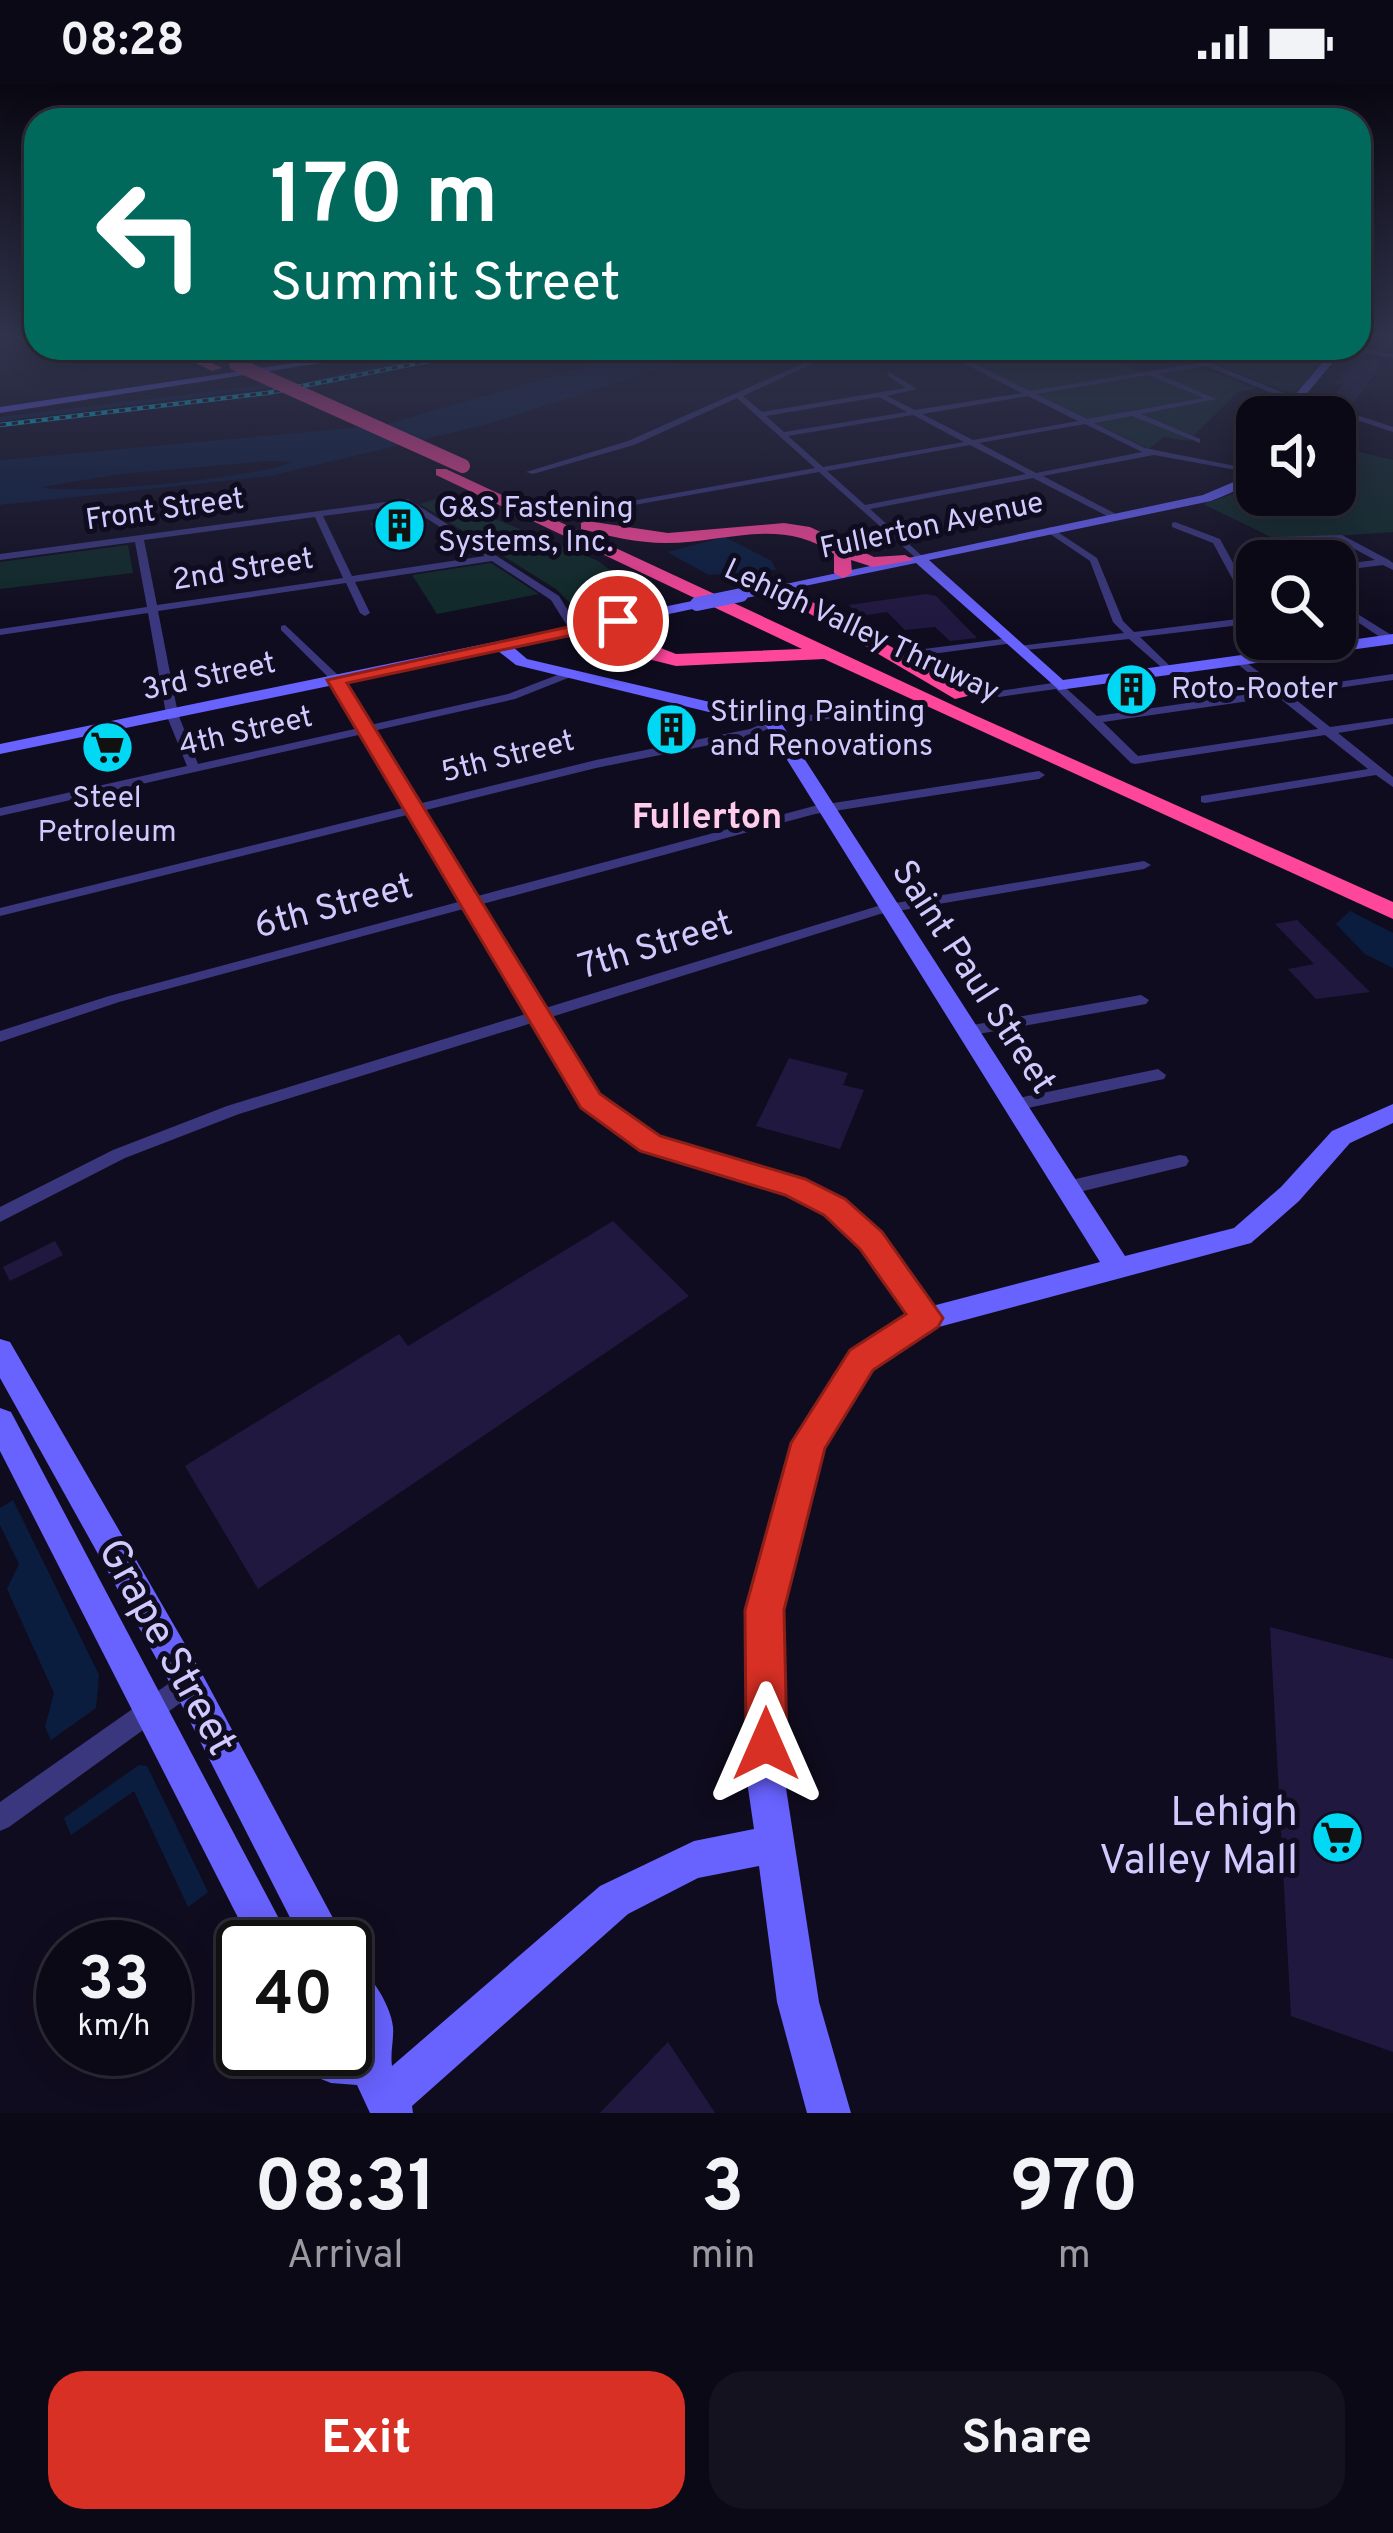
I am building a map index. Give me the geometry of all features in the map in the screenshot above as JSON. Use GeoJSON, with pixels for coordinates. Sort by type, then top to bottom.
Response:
{"type":"FeatureCollection","features":[{"type":"Feature","properties":{"kind":"highway","name":"Lehigh Valley Thruway"},"geometry":{"type":"LineString","coordinates":[[356,433],[965,718],[1393,911]]}},
{"type":"Feature","properties":{"kind":"highway","name":"Lehigh Valley Thruway"},"geometry":{"type":"LineString","coordinates":[[389,433],[681,577],[1393,901]]}},
{"type":"Feature","properties":{"kind":"highway"},"geometry":{"type":"LineString","coordinates":[[574,522],[661,538],[789,526],[820,535],[842,552],[873,562],[911,559]]}},
{"type":"Feature","properties":{"kind":"highway"},"geometry":{"type":"LineString","coordinates":[[842,552],[843,573]]}},
{"type":"Feature","properties":{"kind":"highway"},"geometry":{"type":"LineString","coordinates":[[618,621],[662,651],[690,656],[727,651],[749,637],[746,624],[664,576]]}},
{"type":"Feature","properties":{"kind":"highway"},"geometry":{"type":"LineString","coordinates":[[800,603],[803,582]]}},
{"type":"Feature","properties":{"kind":"highway"},"geometry":{"type":"LineString","coordinates":[[777,587],[942,686],[1274,848]]}},
{"type":"Feature","properties":{"kind":"highway"},"geometry":{"type":"LineString","coordinates":[[640,636],[641,626],[661,612]]}},
{"type":"Feature","properties":{"kind":"highway"},"geometry":{"type":"LineString","coordinates":[[618,621],[638,646],[662,658],[698,662],[815,655],[965,718]]}},
{"type":"Feature","properties":{"kind":"street"},"geometry":{"type":"LineString","coordinates":[[530,472],[654,433]]}},
{"type":"Feature","properties":{"kind":"street"},"geometry":{"type":"LineString","coordinates":[[779,433],[911,559],[1060,685],[1135,760],[1393,721]]}},
{"type":"Feature","properties":{"kind":"street"},"geometry":{"type":"LineString","coordinates":[[782,435],[796,433]]}},
{"type":"Feature","properties":{"kind":"street"},"geometry":{"type":"LineString","coordinates":[[953,433],[1113,516]]}},
{"type":"Feature","properties":{"kind":"street"},"geometry":{"type":"LineString","coordinates":[[598,510],[1026,433]]}},
{"type":"Feature","properties":{"kind":"street"},"geometry":{"type":"LineString","coordinates":[[1105,433],[1152,453],[1236,465]]}},
{"type":"Feature","properties":{"kind":"street"},"geometry":{"type":"LineString","coordinates":[[1178,433],[1197,441]]}},
{"type":"Feature","properties":{"kind":"street"},"geometry":{"type":"LineString","coordinates":[[863,508],[1152,453]]}},
{"type":"Feature","properties":{"kind":"street","name":"Fullerton Avenue"},"geometry":{"type":"LineString","coordinates":[[500,645],[1226,493],[1236,482]]}},
{"type":"Feature","properties":{"kind":"street","name":"Front Street"},"geometry":{"type":"LineString","coordinates":[[0,557],[408,502],[493,558]]}},
{"type":"Feature","properties":{"kind":"street"},"geometry":{"type":"LineString","coordinates":[[319,514],[365,613]]}},
{"type":"Feature","properties":{"kind":"street"},"geometry":{"type":"LineString","coordinates":[[1175,525],[1217,541],[1235,580]]}},
{"type":"Feature","properties":{"kind":"street"},"geometry":{"type":"LineString","coordinates":[[1050,530],[1094,560],[1112,611],[1127,635],[1168,670]]}},
{"type":"Feature","properties":{"kind":"street"},"geometry":{"type":"LineString","coordinates":[[139,538],[172,714],[194,769]]}},
{"type":"Feature","properties":{"kind":"street"},"geometry":{"type":"LineString","coordinates":[[1277,540],[1346,540]]}},
{"type":"Feature","properties":{"kind":"street"},"geometry":{"type":"LineString","coordinates":[[1356,545],[1390,563]]}},
{"type":"Feature","properties":{"kind":"street"},"geometry":{"type":"LineString","coordinates":[[493,558],[560,602],[575,630]]}},
{"type":"Feature","properties":{"kind":"street","name":"2nd Street"},"geometry":{"type":"LineString","coordinates":[[0,632],[493,558]]}},
{"type":"Feature","properties":{"kind":"street"},"geometry":{"type":"LineString","coordinates":[[1356,566],[1390,563]]}},
{"type":"Feature","properties":{"kind":"street"},"geometry":{"type":"LineString","coordinates":[[1356,616],[1391,639]]}},
{"type":"Feature","properties":{"kind":"street"},"geometry":{"type":"LineString","coordinates":[[924,652],[1236,621]]}},
{"type":"Feature","properties":{"kind":"street"},"geometry":{"type":"LineString","coordinates":[[285,628],[336,680],[590,1101],[650,1144],[794,1187],[835,1207],[871,1240],[927,1318]]}},
{"type":"Feature","properties":{"kind":"street"},"geometry":{"type":"LineString","coordinates":[[1356,644],[1391,639]]}},
{"type":"Feature","properties":{"kind":"street"},"geometry":{"type":"LineString","coordinates":[[500,645],[522,662]]}},
{"type":"Feature","properties":{"kind":"street","name":"3rd Street"},"geometry":{"type":"LineString","coordinates":[[0,749],[500,645]]}},
{"type":"Feature","properties":{"kind":"street"},"geometry":{"type":"LineString","coordinates":[[456,654],[522,662],[772,722]]}},
{"type":"Feature","properties":{"kind":"street"},"geometry":{"type":"LineString","coordinates":[[999,694],[1239,660],[1385,770],[1393,783]]}},
{"type":"Feature","properties":{"kind":"street","name":"4th Street"},"geometry":{"type":"LineString","coordinates":[[0,812],[512,697],[569,674]]}},
{"type":"Feature","properties":{"kind":"street"},"geometry":{"type":"LineString","coordinates":[[1095,720],[1393,677]]}},
{"type":"Feature","properties":{"kind":"street","name":"5th Street"},"geometry":{"type":"LineString","coordinates":[[0,912],[414,809],[754,732],[772,722],[891,709]]}},
{"type":"Feature","properties":{"kind":"street","name":"Saint Paul Street"},"geometry":{"type":"LineString","coordinates":[[772,722],[1118,1268]]}},
{"type":"Feature","properties":{"kind":"street"},"geometry":{"type":"LineString","coordinates":[[1205,799],[1385,770]]}},
{"type":"Feature","properties":{"kind":"street","name":"6th Street"},"geometry":{"type":"LineString","coordinates":[[0,1037],[114,999],[824,808],[1039,776]]}},
{"type":"Feature","properties":{"kind":"street","name":"7th Street"},"geometry":{"type":"LineString","coordinates":[[0,1215],[188,1126],[888,908],[1144,865]]}},
{"type":"Feature","properties":{"kind":"street"},"geometry":{"type":"LineString","coordinates":[[967,1031],[1141,1000]]}},
{"type":"Feature","properties":{"kind":"street"},"geometry":{"type":"LineString","coordinates":[[1014,1106],[1158,1075]]}},
{"type":"Feature","properties":{"kind":"street"},"geometry":{"type":"LineString","coordinates":[[829,2113],[799,2002],[773,1844],[765,1610],[808,1443],[862,1360],[927,1318],[1242,1235],[1290,1194],[1342,1137],[1393,1113]]}},
{"type":"Feature","properties":{"kind":"street"},"geometry":{"type":"LineString","coordinates":[[1067,1188],[1180,1161]]}},
{"type":"Feature","properties":{"kind":"street","name":"Grape Street"},"geometry":{"type":"LineString","coordinates":[[0,1351],[188,1682],[314,1920]]}},
{"type":"Feature","properties":{"kind":"street","name":"Grape Street"},"geometry":{"type":"LineString","coordinates":[[0,1421],[260,1920]]}},
{"type":"Feature","properties":{"kind":"street"},"geometry":{"type":"LineString","coordinates":[[0,1818],[188,1682]]}},
{"type":"Feature","properties":{"kind":"street"},"geometry":{"type":"LineString","coordinates":[[382,2093],[614,1900],[694,1860],[773,1844]]}},
{"type":"Feature","properties":{"kind":"street"},"geometry":{"type":"LineString","coordinates":[[372,2024],[382,2093]]}},
{"type":"Feature","properties":{"kind":"street"},"geometry":{"type":"LineString","coordinates":[[354,2076],[382,2093]]}},
{"type":"Feature","properties":{"kind":"green space"},"geometry":{"type":"Polygon","coordinates":[[[1115,433],[1196,433],[1188,441],[1164,437],[1149,449],[1115,433]]]}},
{"type":"Feature","properties":{"kind":"green space"},"geometry":{"type":"Polygon","coordinates":[[[1356,451],[1393,460],[1393,532],[1277,540],[1203,504],[1236,493],[1236,516],[1356,516],[1356,451]]]}},
{"type":"Feature","properties":{"kind":"green space"},"geometry":{"type":"Polygon","coordinates":[[[441,497],[598,561],[651,600],[582,615],[556,589],[420,504],[441,497]]]}},
{"type":"Feature","properties":{"kind":"green space"},"geometry":{"type":"Polygon","coordinates":[[[128,545],[133,573],[0,589],[0,562],[128,545]]]}},
{"type":"Feature","properties":{"kind":"green space"},"geometry":{"type":"Polygon","coordinates":[[[491,563],[539,594],[437,614],[412,575],[491,563]]]}},
{"type":"Feature","properties":{"kind":"water"},"geometry":{"type":"Polygon","coordinates":[[[300,433],[452,433],[270,476],[0,505],[0,460],[300,433]],[[291,462],[120,474],[42,487],[168,484],[291,462]]]}},
{"type":"Feature","properties":{"kind":"water"},"geometry":{"type":"Polygon","coordinates":[[[725,537],[772,561],[776,570],[709,575],[667,552],[725,537]]]}},
{"type":"Feature","properties":{"kind":"water"},"geometry":{"type":"Polygon","coordinates":[[[1350,911],[1393,933],[1393,968],[1365,954],[1336,924],[1350,911]]]}},
{"type":"Feature","properties":{"kind":"water"},"geometry":{"type":"Polygon","coordinates":[[[13,1500],[99,1675],[96,1708],[51,1740],[45,1727],[54,1693],[7,1589],[19,1564],[0,1525],[0,1508],[13,1500]]]}},
{"type":"Feature","properties":{"kind":"water"},"geometry":{"type":"Polygon","coordinates":[[[139,1765],[147,1766],[208,1892],[188,1907],[134,1791],[71,1835],[64,1818],[139,1765]]]}},
{"type":"Feature","properties":{"kind":"building","name":"G&S Fastening Systems, Inc."},"geometry":{"type":"Polygon","coordinates":[[[412,514],[422,530],[378,536],[370,523],[412,514]]]}},
{"type":"Feature","properties":{"kind":"building"},"geometry":{"type":"Polygon","coordinates":[[[936,596],[977,638],[950,641],[935,627],[905,630],[887,612],[860,616],[849,605],[936,596]]]}},
{"type":"Feature","properties":{"kind":"building"},"geometry":{"type":"Polygon","coordinates":[[[1297,920],[1370,992],[1316,999],[1288,969],[1314,964],[1275,924],[1297,920]]]}},
{"type":"Feature","properties":{"kind":"building"},"geometry":{"type":"Polygon","coordinates":[[[789,1058],[848,1073],[843,1085],[864,1090],[840,1149],[756,1126],[789,1058]]]}},
{"type":"Feature","properties":{"kind":"building"},"geometry":{"type":"Polygon","coordinates":[[[613,1221],[689,1296],[258,1589],[185,1466],[399,1334],[408,1346],[613,1221]]]}},
{"type":"Feature","properties":{"kind":"building"},"geometry":{"type":"Polygon","coordinates":[[[55,1241],[63,1255],[10,1281],[3,1267],[55,1241]]]}},
{"type":"Feature","properties":{"kind":"building","name":"Lehigh Valley Mall"},"geometry":{"type":"Polygon","coordinates":[[[1270,1627],[1393,1659],[1393,2052],[1291,2016],[1270,1627]]]}},
{"type":"Feature","properties":{"kind":"building"},"geometry":{"type":"Polygon","coordinates":[[[668,2042],[715,2113],[600,2113],[668,2042]]]}},
{"type":"Feature","properties":{"kind":"place","name":"G&S Fastening Systems, Inc."},"geometry":{"type":"Point","coordinates":[399,526]}},
{"type":"Feature","properties":{"kind":"place","name":"Roto-Rooter"},"geometry":{"type":"Point","coordinates":[1132,690]}},
{"type":"Feature","properties":{"kind":"place","name":"Stirling Painting and Renovations"},"geometry":{"type":"Point","coordinates":[671,730]}},
{"type":"Feature","properties":{"kind":"place","name":"Steel Petroleum"},"geometry":{"type":"Point","coordinates":[107,747]}},
{"type":"Feature","properties":{"kind":"place","name":"Lehigh Valley Mall"},"geometry":{"type":"Point","coordinates":[1337,1838]}},
{"type":"Feature","properties":{"kind":"district","name":"Fullerton"},"geometry":{"type":"Point","coordinates":[707,819]}},
{"type":"Feature","properties":{"kind":"route"},"geometry":{"type":"LineString","coordinates":[[618,621],[589,631],[575,630],[336,680],[590,1101],[650,1144],[794,1187],[835,1207],[871,1240],[927,1318],[862,1360],[808,1443],[765,1610],[766,1744]]}}]}
